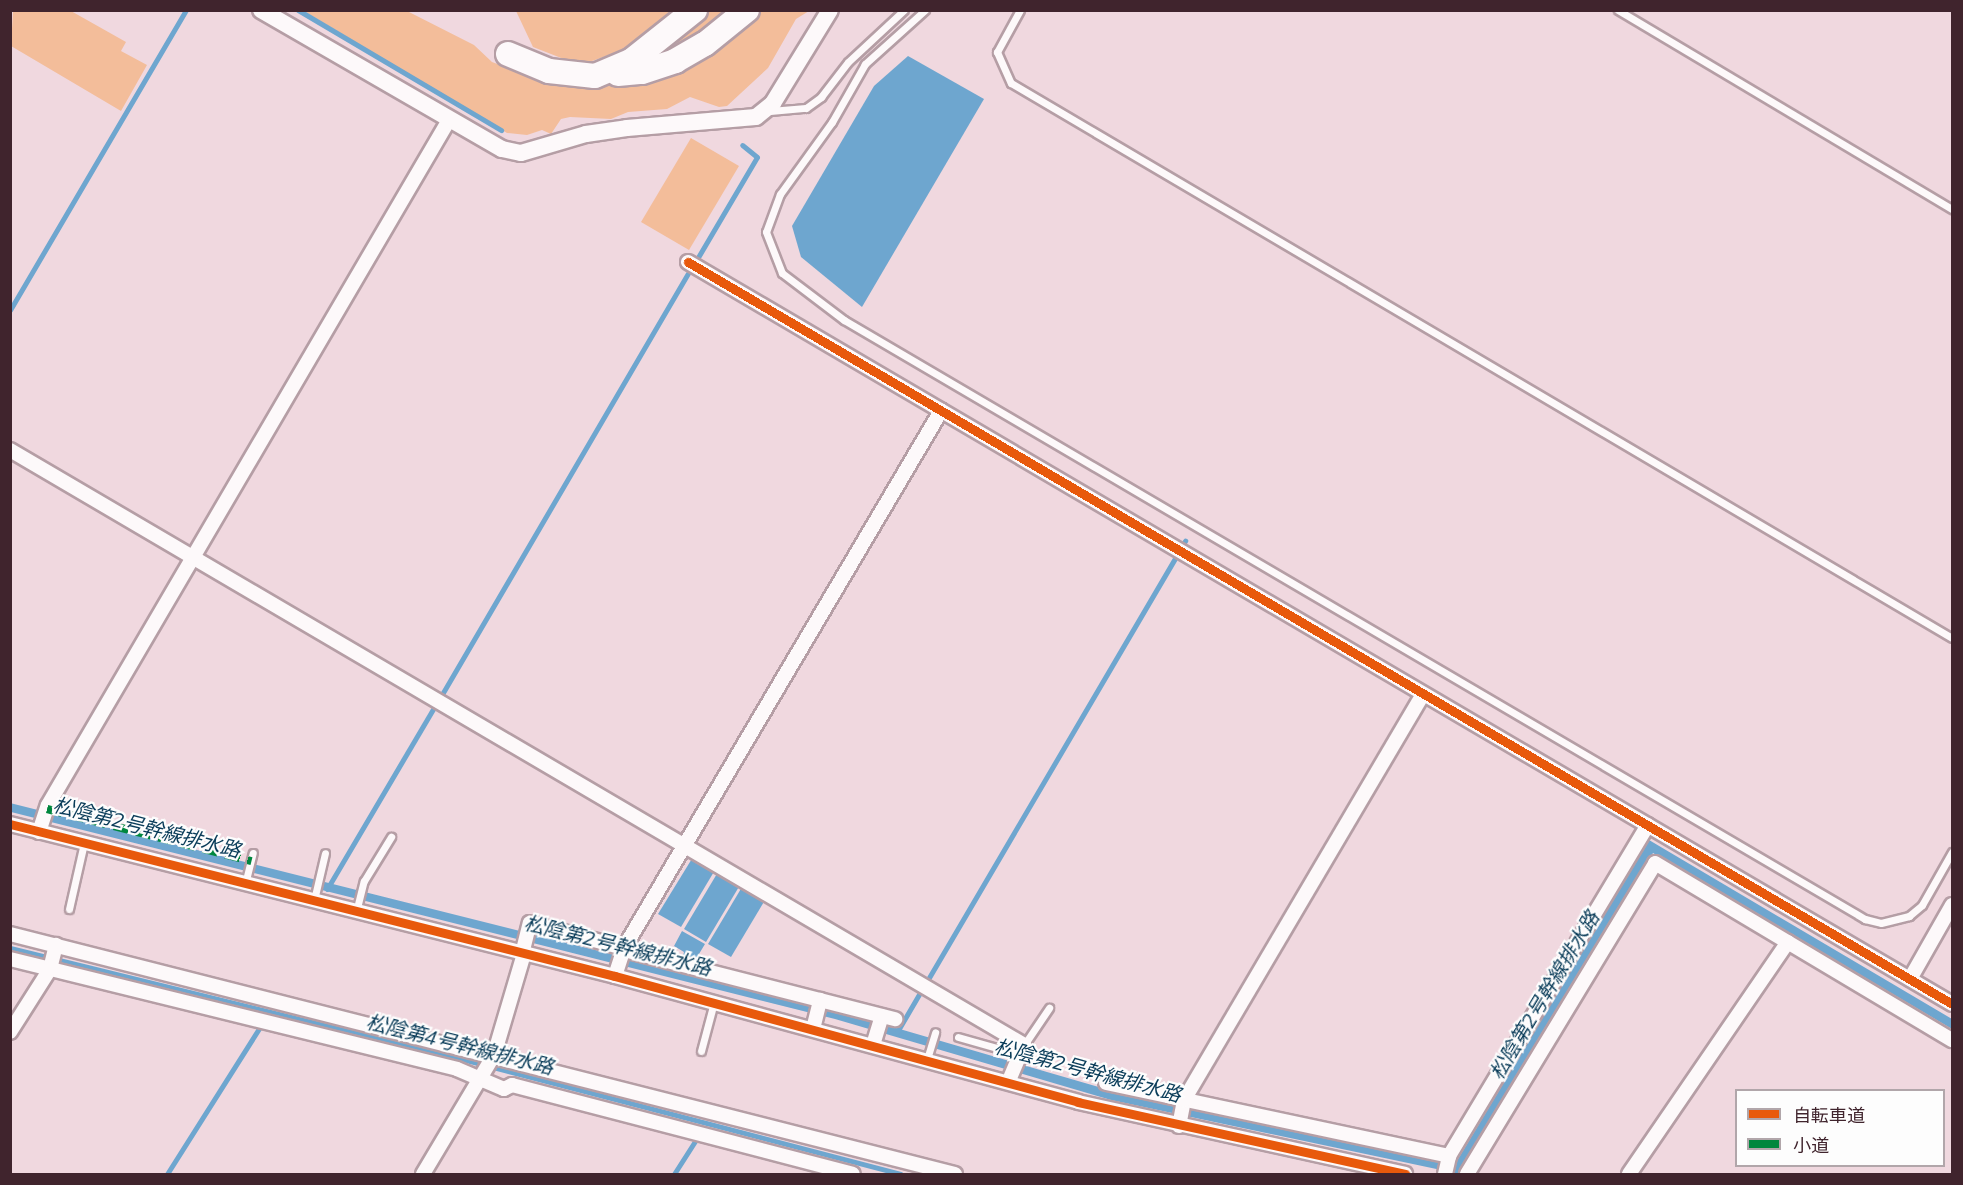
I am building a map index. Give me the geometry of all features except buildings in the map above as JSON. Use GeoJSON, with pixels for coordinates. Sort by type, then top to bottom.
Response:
{"type":"FeatureCollection","features":[{"type":"Feature","properties":{"kind":"highway"},"geometry":{"type":"LineString","coordinates":[[595,76],[632,61],[694,10]]}},
{"type":"Feature","properties":{"kind":"highway"},"geometry":{"type":"LineString","coordinates":[[508,54],[549,71],[595,76],[642,72],[675,61],[705,44],[747,10]]}},
{"type":"Feature","properties":{"kind":"street"},"geometry":{"type":"LineString","coordinates":[[261,10],[449,120],[502,149],[521,153],[586,134],[668,122],[756,117],[767,111],[830,10]]}},
{"type":"Feature","properties":{"kind":"street"},"geometry":{"type":"LineString","coordinates":[[40,829],[46,810],[449,120]]}},
{"type":"Feature","properties":{"kind":"street"},"geometry":{"type":"LineString","coordinates":[[688,262],[1953,1004]]}},
{"type":"Feature","properties":{"kind":"street"},"geometry":{"type":"LineString","coordinates":[[616,974],[624,950],[685,844],[940,411]]}},
{"type":"Feature","properties":{"kind":"street"},"geometry":{"type":"LineString","coordinates":[[10,450],[685,844],[1020,1052],[1010,1079]]}},
{"type":"Feature","properties":{"kind":"street"},"geometry":{"type":"LineString","coordinates":[[1179,1123],[1184,1101],[1423,694]]}},
{"type":"Feature","properties":{"kind":"street"},"geometry":{"type":"LineString","coordinates":[[10,824],[40,829],[84,843],[315,898],[616,974],[714,1002],[814,1025],[1010,1079],[1078,1102],[1405,1174]]}},
{"type":"Feature","properties":{"kind":"street"},"geometry":{"type":"LineString","coordinates":[[1445,1174],[1448,1157],[1648,825]]}},
{"type":"Feature","properties":{"kind":"street"},"geometry":{"type":"LineString","coordinates":[[1467,1174],[1655,863],[1953,1040]]}},
{"type":"Feature","properties":{"kind":"street"},"geometry":{"type":"LineString","coordinates":[[1910,979],[1953,905]]}},
{"type":"Feature","properties":{"kind":"street"},"geometry":{"type":"LineString","coordinates":[[423,1174],[484,1078],[494,1057],[530,923],[624,950],[886,1018],[874,1041]]}},
{"type":"Feature","properties":{"kind":"street"},"geometry":{"type":"LineString","coordinates":[[10,934],[494,1057],[915,1169],[955,1174]]}},
{"type":"Feature","properties":{"kind":"street"},"geometry":{"type":"LineString","coordinates":[[1629,1174],[1788,942]]}},
{"type":"Feature","properties":{"kind":"street"},"geometry":{"type":"LineString","coordinates":[[10,1032],[50,967],[55,947]]}},
{"type":"Feature","properties":{"kind":"street"},"geometry":{"type":"LineString","coordinates":[[10,959],[457,1069],[484,1078],[504,1089],[512,1084],[853,1174]]}},
{"type":"Feature","properties":{"kind":"street"},"geometry":{"type":"LineString","coordinates":[[814,1025],[820,1001]]}},
{"type":"Feature","properties":{"kind":"street"},"geometry":{"type":"LineString","coordinates":[[1106,1083],[1448,1157]]}},
{"type":"Feature","properties":{"kind":"lane"},"geometry":{"type":"LineString","coordinates":[[767,111],[806,108],[821,97],[848,62],[904,10]]}},
{"type":"Feature","properties":{"kind":"lane"},"geometry":{"type":"LineString","coordinates":[[925,10],[865,64],[832,122],[780,194],[766,232],[782,273],[844,320],[1865,919],[1881,923],[1909,916],[1922,905],[1953,852]]}},
{"type":"Feature","properties":{"kind":"lane"},"geometry":{"type":"LineString","coordinates":[[1020,10],[997,52],[1011,83],[1953,638]]}},
{"type":"Feature","properties":{"kind":"lane"},"geometry":{"type":"LineString","coordinates":[[1618,10],[1953,208]]}},
{"type":"Feature","properties":{"kind":"lane"},"geometry":{"type":"LineString","coordinates":[[357,910],[363,887],[391,837]]}},
{"type":"Feature","properties":{"kind":"lane"},"geometry":{"type":"LineString","coordinates":[[69,909],[84,843]]}},
{"type":"Feature","properties":{"kind":"lane"},"geometry":{"type":"LineString","coordinates":[[246,882],[253,853]]}},
{"type":"Feature","properties":{"kind":"lane"},"geometry":{"type":"LineString","coordinates":[[315,898],[326,853]]}},
{"type":"Feature","properties":{"kind":"lane"},"geometry":{"type":"LineString","coordinates":[[701,1051],[714,1002]]}},
{"type":"Feature","properties":{"kind":"lane"},"geometry":{"type":"LineString","coordinates":[[958,1037],[1020,1052],[1049,1008]]}},
{"type":"Feature","properties":{"kind":"lane"},"geometry":{"type":"LineString","coordinates":[[928,1056],[935,1033]]}},
{"type":"Feature","properties":{"kind":"shaded area"},"geometry":{"type":"Polygon","coordinates":[[[13,11],[71,11],[126,42],[121,51],[147,65],[121,111],[11,46],[13,11]]]}},
{"type":"Feature","properties":{"kind":"shaded area"},"geometry":{"type":"Polygon","coordinates":[[[304,11],[407,11],[474,45],[492,62],[549,83],[585,88],[647,81],[757,11],[809,11],[796,19],[768,68],[727,106],[719,107],[690,97],[667,109],[628,112],[611,119],[570,117],[561,119],[551,134],[542,130],[527,135],[507,133],[304,11]]]}},
{"type":"Feature","properties":{"kind":"shaded area"},"geometry":{"type":"Polygon","coordinates":[[[516,11],[679,11],[647,38],[620,51],[592,61],[569,61],[533,47],[516,11]]]}},
{"type":"Feature","properties":{"kind":"shaded area"},"geometry":{"type":"Polygon","coordinates":[[[707,11],[729,11],[701,35],[661,56],[659,53],[707,11]]]}},
{"type":"Feature","properties":{"kind":"shaded area"},"geometry":{"type":"Polygon","coordinates":[[[691,138],[739,166],[689,250],[641,222],[691,138]]]}},
{"type":"Feature","properties":{"kind":"water"},"geometry":{"type":"Polygon","coordinates":[[[908,56],[984,99],[862,307],[801,257],[792,226],[874,86],[908,56]]]}},
{"type":"Feature","properties":{"kind":"water"},"geometry":{"type":"Polygon","coordinates":[[[10,803],[838,1011],[1109,1090],[1455,1164],[1649,840],[1952,1019],[1952,1029],[1653,853],[1460,1174],[1111,1100],[835,1019],[11,812],[10,803]]]}},
{"type":"Feature","properties":{"kind":"water"},"geometry":{"type":"Polygon","coordinates":[[[693,857],[715,870],[681,927],[658,914],[693,857]]]}},
{"type":"Feature","properties":{"kind":"water"},"geometry":{"type":"Polygon","coordinates":[[[718,872],[740,885],[706,942],[684,929],[718,872]]]}},
{"type":"Feature","properties":{"kind":"water"},"geometry":{"type":"Polygon","coordinates":[[[742,887],[765,900],[731,957],[708,944],[742,887]]]}},
{"type":"Feature","properties":{"kind":"water"},"geometry":{"type":"Polygon","coordinates":[[[682,931],[705,944],[696,959],[683,956],[684,952],[674,946],[682,931]]]}},
{"type":"Feature","properties":{"kind":"waterway"},"geometry":{"type":"LineString","coordinates":[[10,310],[186,10]]}},
{"type":"Feature","properties":{"kind":"waterway"},"geometry":{"type":"LineString","coordinates":[[298,10],[501,130]]}},
{"type":"Feature","properties":{"kind":"waterway"},"geometry":{"type":"LineString","coordinates":[[697,259],[757,157],[742,145]]}},
{"type":"Feature","properties":{"kind":"waterway"},"geometry":{"type":"LineString","coordinates":[[441,696],[688,274]]}},
{"type":"Feature","properties":{"kind":"waterway"},"geometry":{"type":"LineString","coordinates":[[927,981],[1175,558]]}},
{"type":"Feature","properties":{"kind":"waterway"},"geometry":{"type":"LineString","coordinates":[[327,889],[434,707]]}},
{"type":"Feature","properties":{"kind":"waterway","name":"松陰第4号幹線排水路"},"geometry":{"type":"LineString","coordinates":[[10,948],[470,1061],[900,1174]]}},
{"type":"Feature","properties":{"kind":"waterway"},"geometry":{"type":"LineString","coordinates":[[897,1032],[921,991]]}},
{"type":"Feature","properties":{"kind":"waterway"},"geometry":{"type":"LineString","coordinates":[[167,1174],[260,1027]]}},
{"type":"Feature","properties":{"kind":"waterway"},"geometry":{"type":"LineString","coordinates":[[674,1174],[697,1138]]}},
{"type":"Feature","properties":{"kind":"marked path"},"geometry":{"type":"LineString","coordinates":[[47,809],[251,861]]}},
{"type":"Feature","properties":{"kind":"cycle path"},"geometry":{"type":"LineString","coordinates":[[688,262],[1952,1004]]}},
{"type":"Feature","properties":{"kind":"cycle path"},"geometry":{"type":"LineString","coordinates":[[10,824],[615,976],[1078,1102],[1405,1174]]}},
{"type":"Feature","properties":{"kind":"water label","name":"松陰第2号幹線排水路"},"geometry":{"type":"Point","coordinates":[147,827]}},
{"type":"Feature","properties":{"kind":"water label","name":"松陰第2号幹線排水路"},"geometry":{"type":"Point","coordinates":[618,945]}},
{"type":"Feature","properties":{"kind":"water label","name":"松陰第2号幹線排水路"},"geometry":{"type":"Point","coordinates":[1544,995]}},
{"type":"Feature","properties":{"kind":"water label","name":"松陰第2号幹線排水路"},"geometry":{"type":"Point","coordinates":[1088,1070]}}]}
